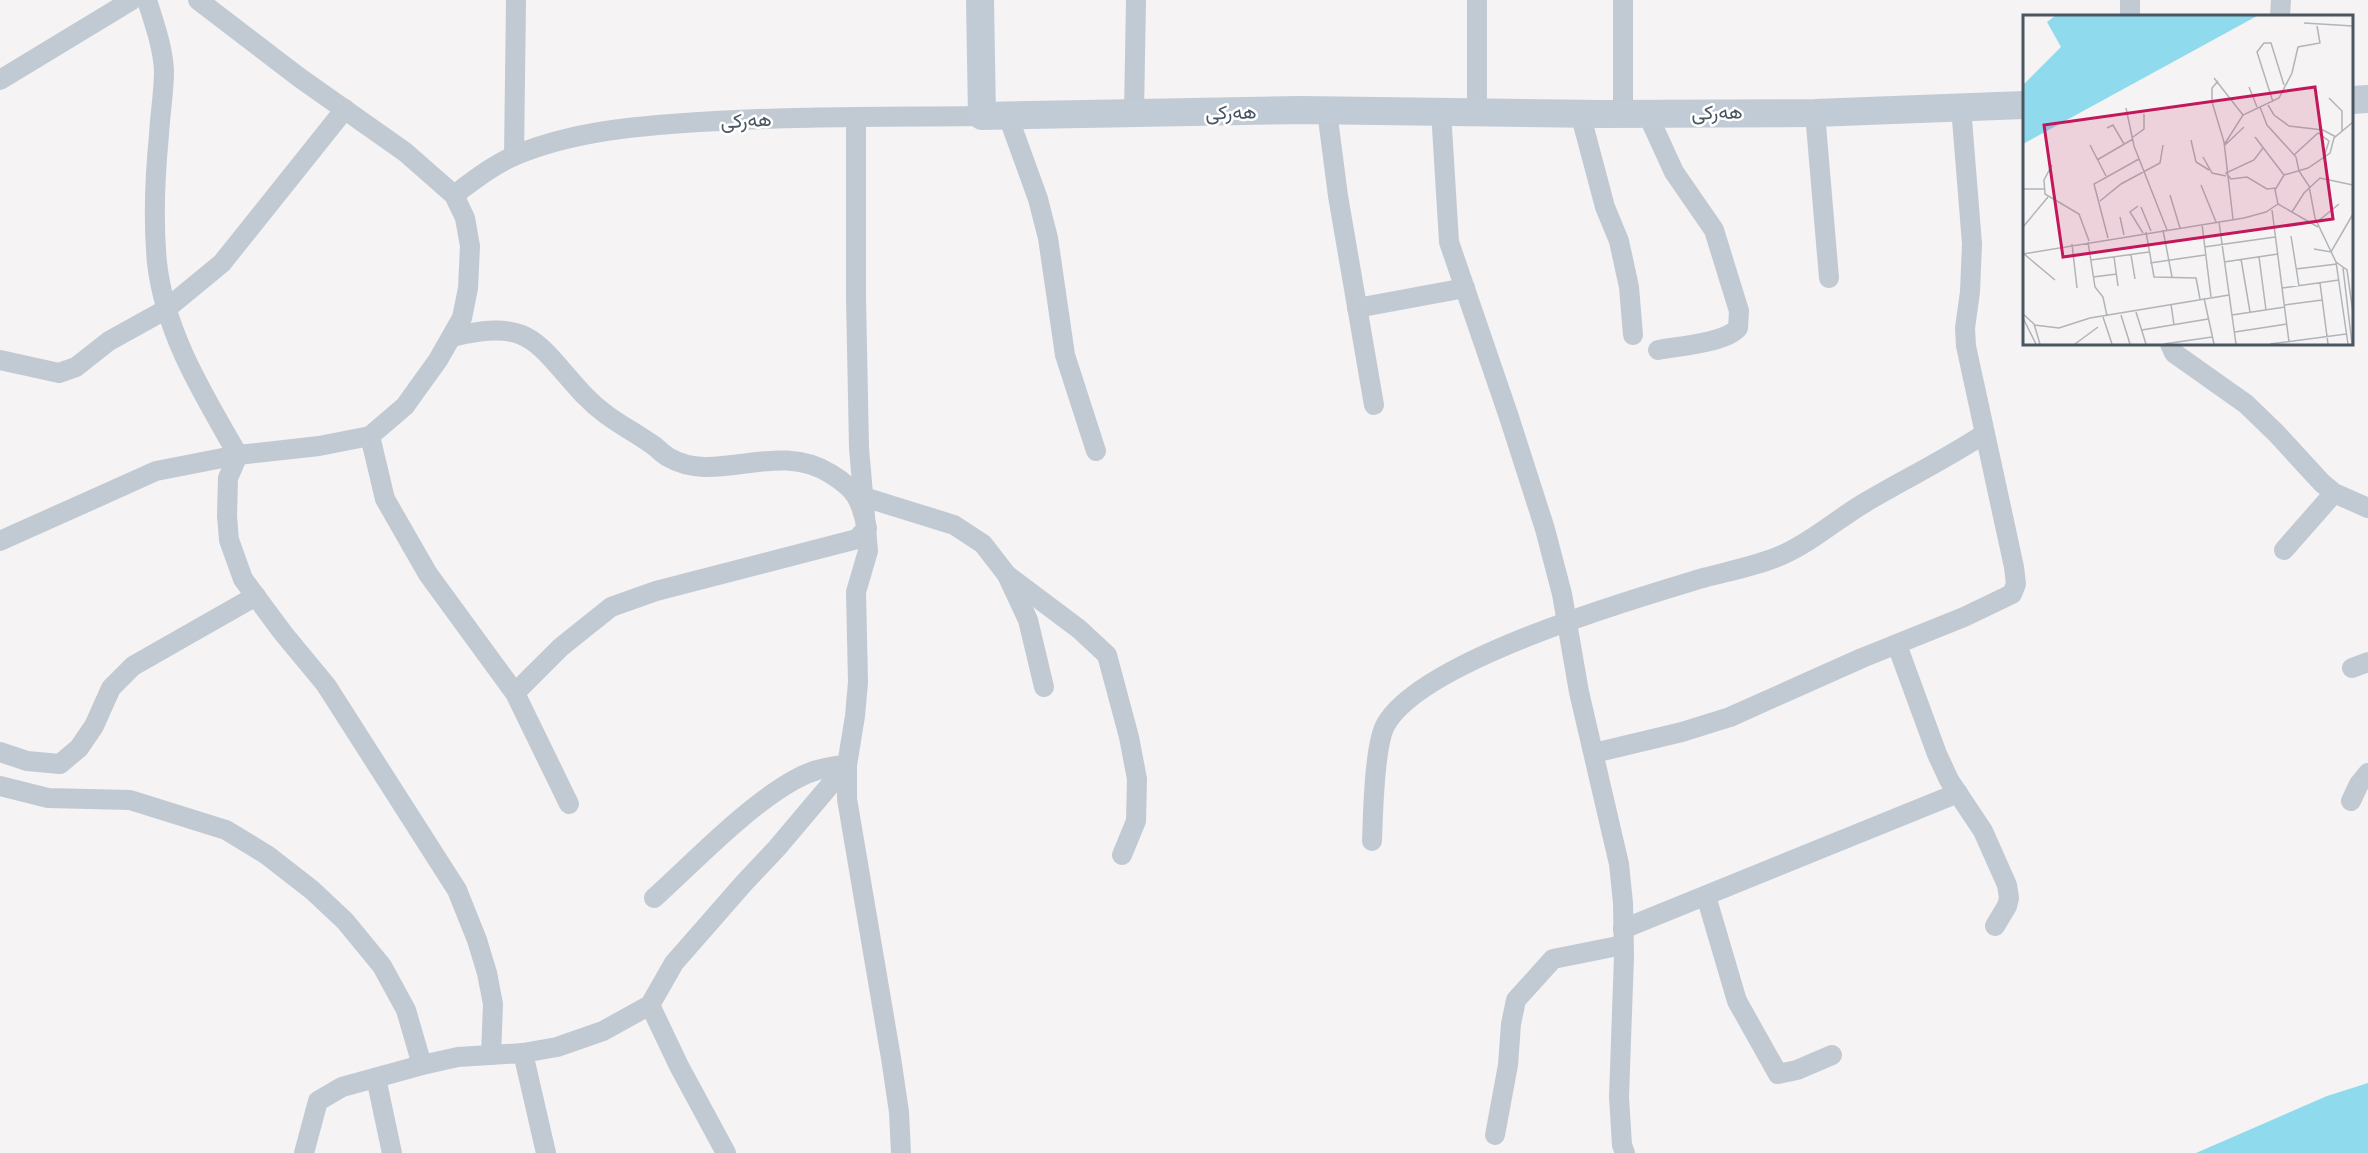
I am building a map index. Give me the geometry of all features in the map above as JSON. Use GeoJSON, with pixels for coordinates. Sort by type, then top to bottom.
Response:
{"type":"FeatureCollection","features":[{"type":"Feature","properties":{"kind":"street"},"geometry":{"type":"LineString","coordinates":[[0,80],[132,0]]}},
{"type":"Feature","properties":{"kind":"street"},"geometry":{"type":"LineString","coordinates":[[147,0],[158,35],[164,70],[157,150],[155,212],[157,262],[165,310],[191,372],[238,455]]}},
{"type":"Feature","properties":{"kind":"street"},"geometry":{"type":"LineString","coordinates":[[1,543],[156,471],[238,455],[319,446],[370,436],[405,406],[438,360],[462,318],[468,288],[470,246],[465,218],[454,195],[405,152],[290,71],[198,0]]}},
{"type":"Feature","properties":{"kind":"street"},"geometry":{"type":"LineString","coordinates":[[514,156],[516,0]]}},
{"type":"Feature","properties":{"kind":"street"},"geometry":{"type":"LineString","coordinates":[[980,0],[995,116],[1038,199],[1048,238],[1065,355],[1096,451]]}},
{"type":"Feature","properties":{"kind":"street"},"geometry":{"type":"LineString","coordinates":[[1134,113],[1136,0]]}},
{"type":"Feature","properties":{"kind":"street"},"geometry":{"type":"LineString","coordinates":[[1477,0],[1477,111]]}},
{"type":"Feature","properties":{"kind":"street"},"geometry":{"type":"LineString","coordinates":[[1623,0],[1635,113],[1714,230],[1739,311],[1738,328],[1733,333],[1658,350]]}},
{"type":"Feature","properties":{"kind":"street"},"geometry":{"type":"LineString","coordinates":[[2280,15],[2281,0]]}},
{"type":"Feature","properties":{"kind":"street","name":"هەرکی"},"geometry":{"type":"LineString","coordinates":[[454,195],[494,165],[566,138],[647,126],[765,118],[1327,111],[1815,113],[2023,105]]}},
{"type":"Feature","properties":{"kind":"street"},"geometry":{"type":"LineString","coordinates":[[1594,753],[1682,732],[1730,717],[1964,617],[2012,594],[2016,584],[2014,567],[1966,346],[1965,328],[1970,292],[1972,244],[1960,107]]}},
{"type":"Feature","properties":{"kind":"street"},"geometry":{"type":"LineString","coordinates":[[0,360],[59,373],[76,367],[109,341],[165,310],[222,263],[345,109]]}},
{"type":"Feature","properties":{"kind":"street"},"geometry":{"type":"LineString","coordinates":[[1327,111],[1338,196],[1374,405]]}},
{"type":"Feature","properties":{"kind":"street"},"geometry":{"type":"LineString","coordinates":[[1440,111],[1449,242],[1545,529],[1562,594],[1579,692],[1619,864],[1623,937],[1619,1097],[1624,1153]]}},
{"type":"Feature","properties":{"kind":"street"},"geometry":{"type":"LineString","coordinates":[[1580,113],[1605,207],[1619,241],[1629,287],[1634,335]]}},
{"type":"Feature","properties":{"kind":"street"},"geometry":{"type":"LineString","coordinates":[[1815,113],[1829,279]]}},
{"type":"Feature","properties":{"kind":"street"},"geometry":{"type":"LineString","coordinates":[[856,118],[859,448],[868,551],[856,592],[858,682],[847,765],[847,799],[891,1059],[901,1153]]}},
{"type":"Feature","properties":{"kind":"street"},"geometry":{"type":"LineString","coordinates":[[1357,308],[1465,288]]}},
{"type":"Feature","properties":{"kind":"street"},"geometry":{"type":"LineString","coordinates":[[452,337],[481,330],[512,331],[534,340],[558,362],[585,395],[616,423],[652,444],[667,457],[687,465],[718,467],[754,461],[793,459],[826,471],[846,483],[861,502],[867,528]]}},
{"type":"Feature","properties":{"kind":"street"},"geometry":{"type":"LineString","coordinates":[[2170,345],[2174,353],[2246,404],[2334,493],[2368,508]]}},
{"type":"Feature","properties":{"kind":"street"},"geometry":{"type":"LineString","coordinates":[[1372,841],[1380,742],[1384,726],[1395,712],[1422,689],[1452,670],[1567,622],[1667,589],[1780,556],[1803,545],[1867,501],[1946,459],[1984,434]]}},
{"type":"Feature","properties":{"kind":"street"},"geometry":{"type":"LineString","coordinates":[[370,436],[385,499],[428,574],[515,693],[569,804]]}},
{"type":"Feature","properties":{"kind":"street"},"geometry":{"type":"LineString","coordinates":[[238,455],[228,478],[227,516],[229,540],[243,579],[326,685],[457,890],[477,940],[487,973],[493,1004],[490,1055]]}},
{"type":"Feature","properties":{"kind":"street"},"geometry":{"type":"LineString","coordinates":[[2284,550],[2334,493]]}},
{"type":"Feature","properties":{"kind":"street"},"geometry":{"type":"LineString","coordinates":[[864,496],[954,525],[983,544],[1007,575],[1028,620],[1044,687]]}},
{"type":"Feature","properties":{"kind":"street"},"geometry":{"type":"LineString","coordinates":[[515,693],[561,647],[611,607],[656,591],[857,539],[867,528]]}},
{"type":"Feature","properties":{"kind":"street"},"geometry":{"type":"LineString","coordinates":[[1007,575],[1078,629],[1107,655],[1129,737],[1137,779],[1136,821],[1122,855]]}},
{"type":"Feature","properties":{"kind":"street"},"geometry":{"type":"LineString","coordinates":[[0,752],[27,761],[60,764],[79,748],[94,726],[111,688],[133,666],[256,596]]}},
{"type":"Feature","properties":{"kind":"street"},"geometry":{"type":"LineString","coordinates":[[1897,645],[1937,754],[1958,793],[1983,831],[2007,885],[2009,898],[2007,906],[1995,926]]}},
{"type":"Feature","properties":{"kind":"street"},"geometry":{"type":"LineString","coordinates":[[654,898],[729,829],[795,779],[827,766],[847,765]]}},
{"type":"Feature","properties":{"kind":"street"},"geometry":{"type":"LineString","coordinates":[[304,1153],[318,1101],[342,1087],[458,1057],[523,1053],[557,1047],[603,1031],[650,1005],[674,963],[777,848],[847,765]]}},
{"type":"Feature","properties":{"kind":"street"},"geometry":{"type":"LineString","coordinates":[[2351,801],[2359,784],[2368,773]]}},
{"type":"Feature","properties":{"kind":"street"},"geometry":{"type":"LineString","coordinates":[[0,786],[48,798],[130,800],[226,830],[267,855],[312,890],[345,921],[382,966],[406,1010],[422,1065]]}},
{"type":"Feature","properties":{"kind":"street"},"geometry":{"type":"LineString","coordinates":[[1496,1134],[1516,1000],[1553,959],[1623,937],[1706,896],[1958,793]]}},
{"type":"Feature","properties":{"kind":"street"},"geometry":{"type":"LineString","coordinates":[[1706,896],[1737,1001],[1778,1074],[1797,1070],[1832,1055]]}},
{"type":"Feature","properties":{"kind":"street"},"geometry":{"type":"LineString","coordinates":[[650,1005],[678,1066],[726,1153]]}},
{"type":"Feature","properties":{"kind":"street"},"geometry":{"type":"LineString","coordinates":[[523,1053],[546,1153]]}},
{"type":"Feature","properties":{"kind":"street"},"geometry":{"type":"LineString","coordinates":[[376,1078],[392,1153]]}},
{"type":"Feature","properties":{"kind":"water"},"geometry":{"type":"Polygon","coordinates":[[[2368,1083],[2368,1153],[2196,1153],[2327,1096],[2368,1083]]]}}]}
